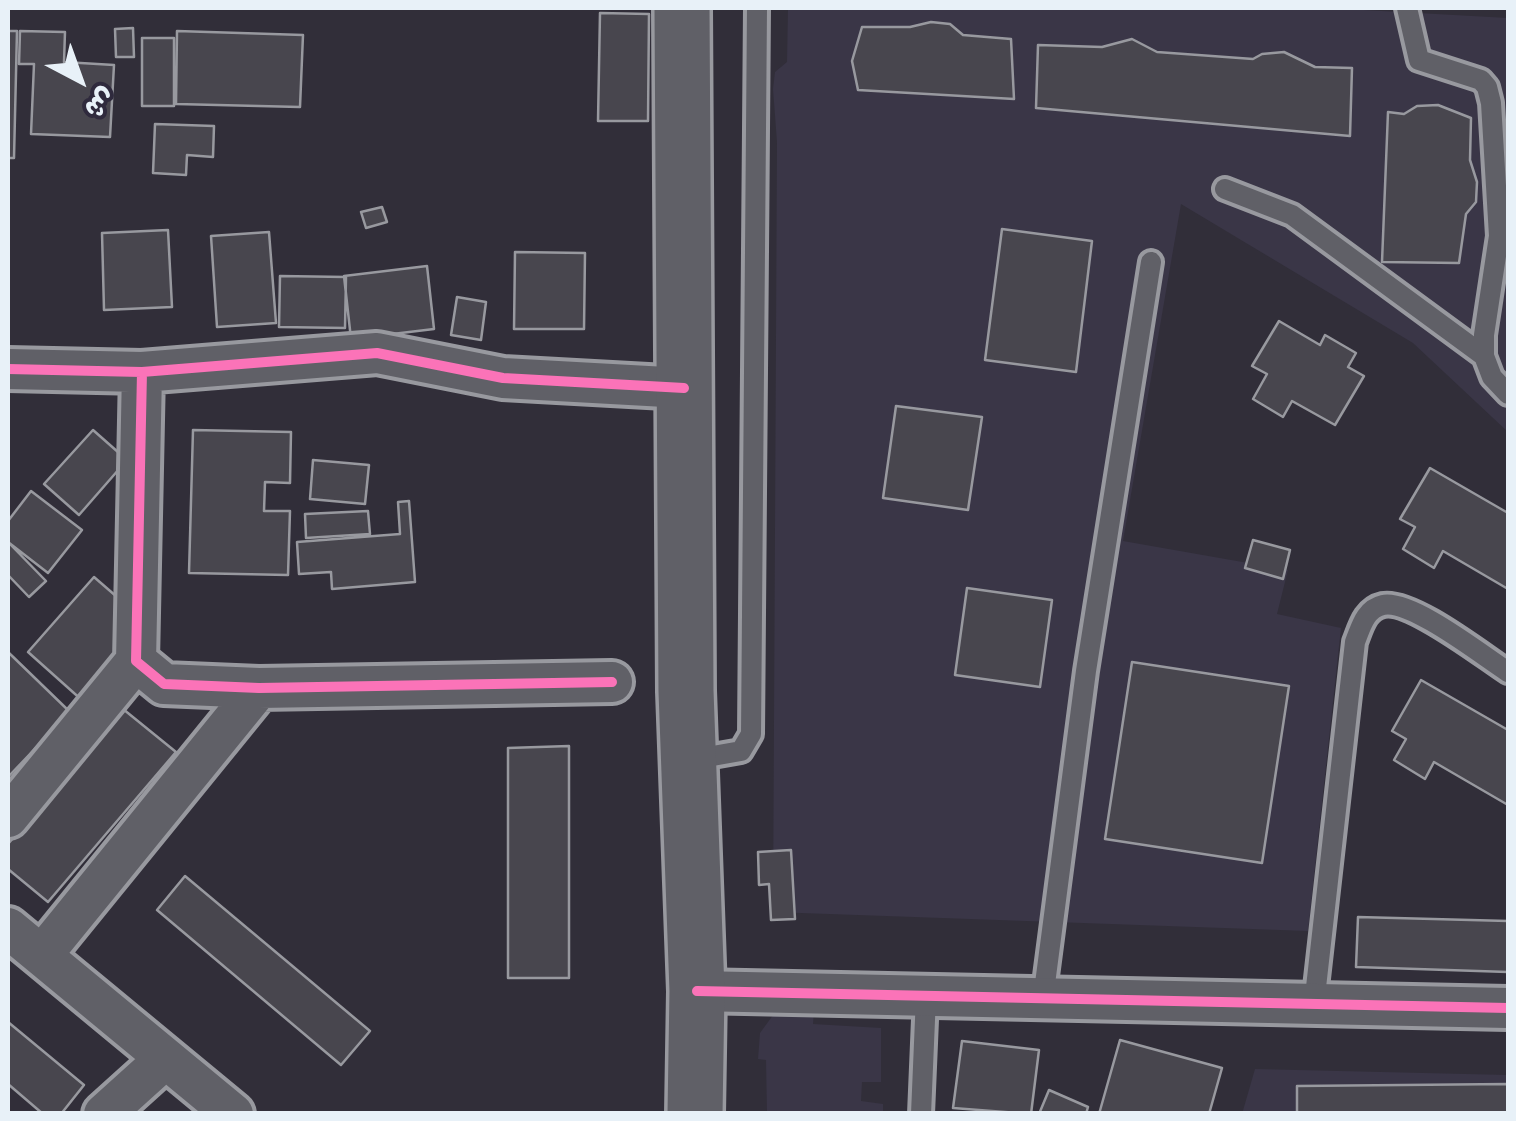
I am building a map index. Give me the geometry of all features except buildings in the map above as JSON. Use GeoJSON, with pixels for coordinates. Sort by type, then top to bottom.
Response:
{"type":"FeatureCollection","features":[{"type":"Feature","properties":{"kind":"main road"},"geometry":{"type":"LineString","coordinates":[[682,8],[695,1114]]}},
{"type":"Feature","properties":{"kind":"street"},"geometry":{"type":"LineString","coordinates":[[8,369],[142,372],[377,353],[503,378],[684,388]]}},
{"type":"Feature","properties":{"kind":"street"},"geometry":{"type":"LineString","coordinates":[[8,818],[136,661],[142,372]]}},
{"type":"Feature","properties":{"kind":"street"},"geometry":{"type":"LineString","coordinates":[[136,661],[164,684],[259,688],[612,682]]}},
{"type":"Feature","properties":{"kind":"street"},"geometry":{"type":"LineString","coordinates":[[42,955],[259,688]]}},
{"type":"Feature","properties":{"kind":"street"},"geometry":{"type":"LineString","coordinates":[[8,928],[233,1114]]}},
{"type":"Feature","properties":{"kind":"street"},"geometry":{"type":"LineString","coordinates":[[696,992],[1508,1008]]}},
{"type":"Feature","properties":{"kind":"street"},"geometry":{"type":"LineString","coordinates":[[104,1114],[166,1059]]}},
{"type":"Feature","properties":{"kind":"lane"},"geometry":{"type":"LineString","coordinates":[[688,760],[742,751],[751,734],[757,8]]}},
{"type":"Feature","properties":{"kind":"lane"},"geometry":{"type":"LineString","coordinates":[[1407,8],[1419,60],[1481,80],[1491,103],[1499,236],[1484,356],[1492,377],[1508,394]]}},
{"type":"Feature","properties":{"kind":"lane"},"geometry":{"type":"LineString","coordinates":[[1225,189],[1292,215],[1484,356]]}},
{"type":"Feature","properties":{"kind":"lane"},"geometry":{"type":"LineString","coordinates":[[1043,999],[1086,671],[1151,262]]}},
{"type":"Feature","properties":{"kind":"lane"},"geometry":{"type":"LineString","coordinates":[[1314,1004],[1355,642],[1366,614],[1384,605],[1408,608],[1508,672]]}},
{"type":"Feature","properties":{"kind":"lane"},"geometry":{"type":"LineString","coordinates":[[921,1114],[926,996]]}},
{"type":"Feature","properties":{"kind":"shaded area"},"geometry":{"type":"Polygon","coordinates":[[[788,8],[1328,8],[1508,18],[1508,432],[1413,343],[1181,204],[1123,541],[1288,570],[1277,614],[1341,628],[1308,931],[773,912],[777,142],[773,89],[775,72],[787,62],[788,8]]]}},
{"type":"Feature","properties":{"kind":"shaded area"},"geometry":{"type":"Polygon","coordinates":[[[776,1011],[814,1012],[813,1024],[881,1028],[881,1082],[862,1082],[861,1101],[883,1104],[883,1113],[767,1113],[766,1060],[758,1059],[760,1033],[776,1011]]]}},
{"type":"Feature","properties":{"kind":"shaded area"},"geometry":{"type":"Polygon","coordinates":[[[1255,1069],[1508,1075],[1508,1113],[1242,1114],[1255,1069]]]}},
{"type":"Feature","properties":{"kind":"cycle path"},"geometry":{"type":"LineString","coordinates":[[142,372],[377,353],[503,378],[684,388]]}},
{"type":"Feature","properties":{"kind":"cycle path"},"geometry":{"type":"LineString","coordinates":[[8,369],[142,372],[136,661],[164,684],[259,688],[612,682]]}},
{"type":"Feature","properties":{"kind":"cycle path"},"geometry":{"type":"LineString","coordinates":[[697,991],[1508,1008]]}}]}
